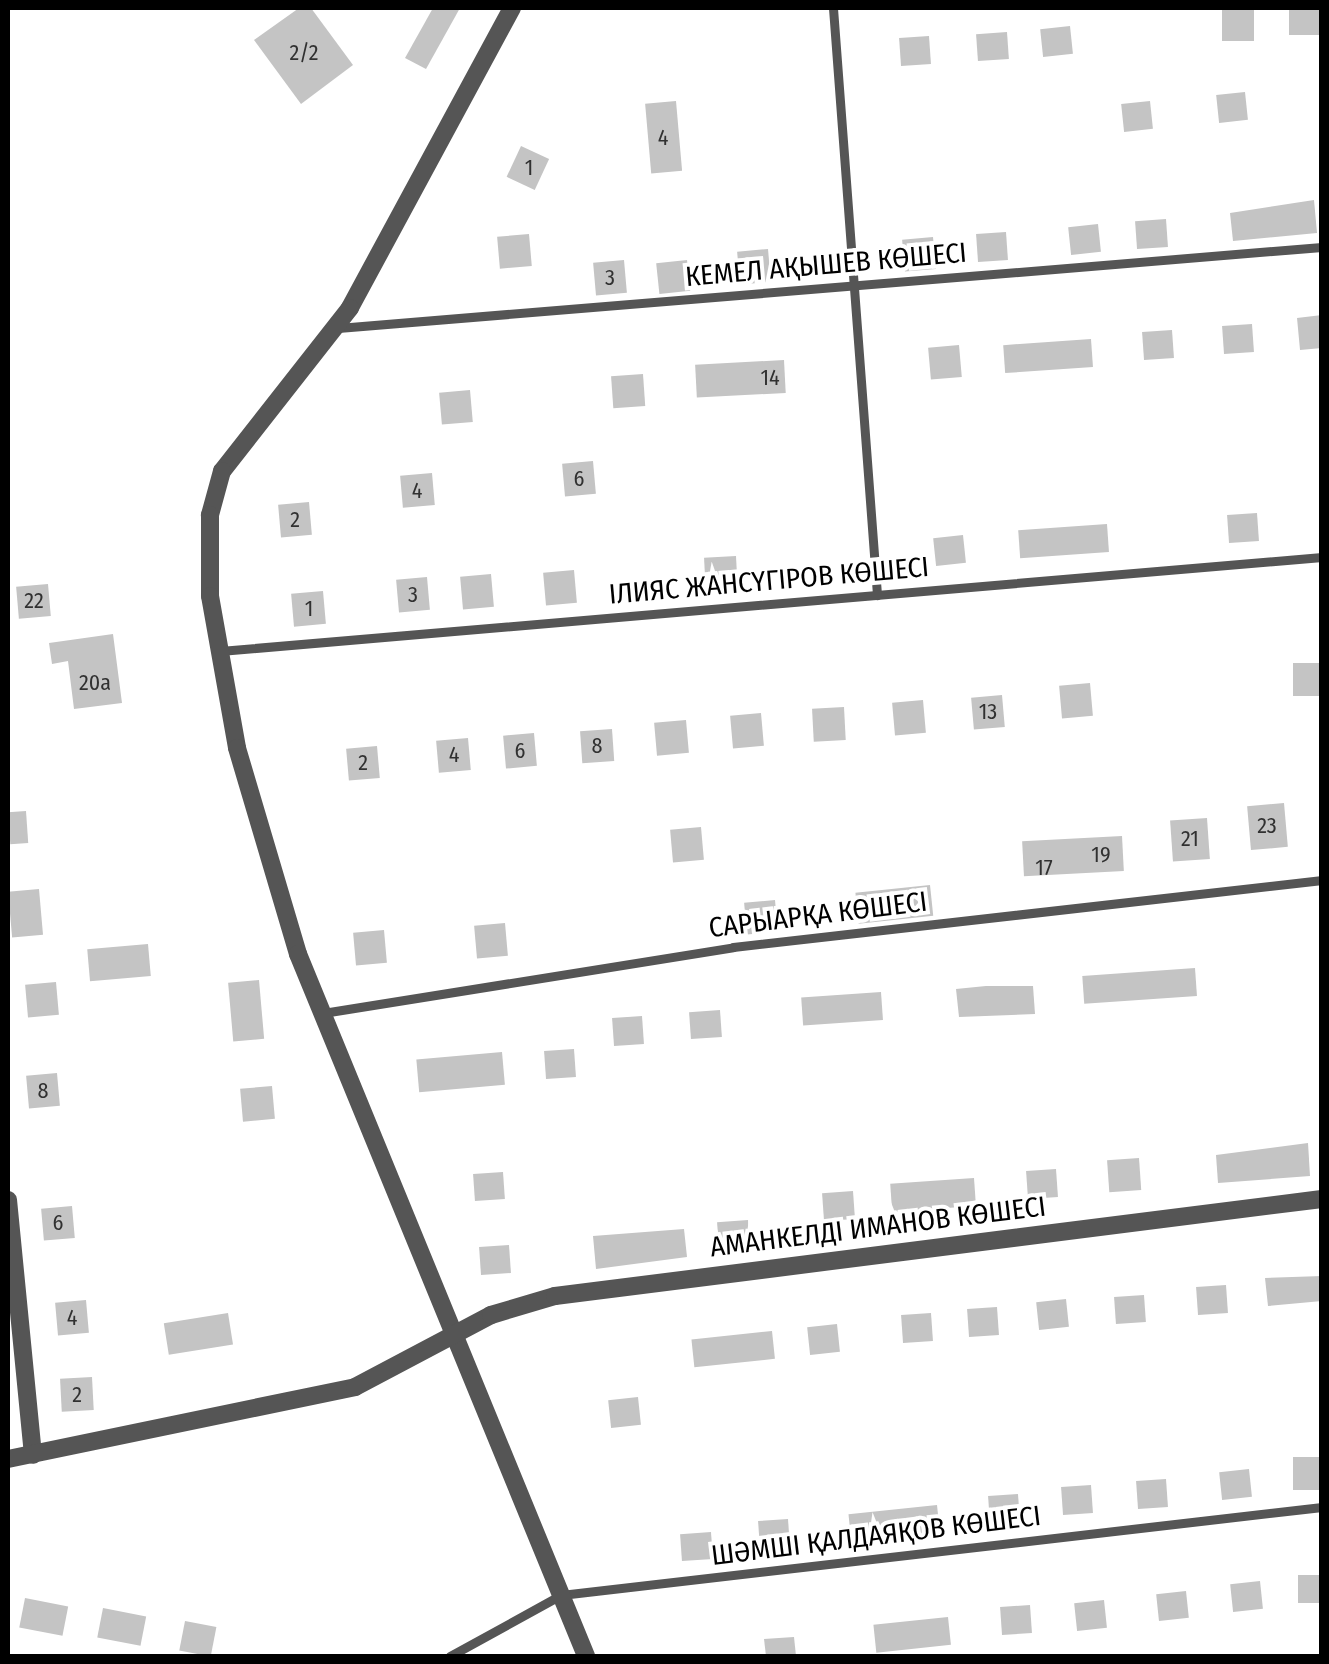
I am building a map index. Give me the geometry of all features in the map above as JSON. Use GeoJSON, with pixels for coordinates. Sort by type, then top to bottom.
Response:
{"type":"FeatureCollection","features":[{"type":"Feature","properties":{"kind":"street"},"geometry":{"type":"LineString","coordinates":[[512,8],[460,118],[334,329],[222,471],[210,515],[220,651],[237,748],[322,1013],[451,1342],[586,1656]]}},
{"type":"Feature","properties":{"kind":"street","name":"АМАНКЕЛДІ ИМАНОВ КӨШЕСІ"},"geometry":{"type":"LineString","coordinates":[[8,1459],[354,1387],[451,1342],[491,1316],[556,1296],[1322,1199]]}},
{"type":"Feature","properties":{"kind":"street"},"geometry":{"type":"LineString","coordinates":[[8,1200],[34,1456]]}},
{"type":"Feature","properties":{"kind":"lane"},"geometry":{"type":"LineString","coordinates":[[832,8],[849,286],[877,595]]}},
{"type":"Feature","properties":{"kind":"lane","name":"КЕМЕЛ АҚЫШЕВ КӨШЕСІ"},"geometry":{"type":"LineString","coordinates":[[334,329],[1322,247]]}},
{"type":"Feature","properties":{"kind":"lane","name":"ІЛИЯС ЖАНСҮГІРОВ КӨШЕСІ"},"geometry":{"type":"LineString","coordinates":[[220,651],[1322,557]]}},
{"type":"Feature","properties":{"kind":"lane","name":"САРЫАРҚА КӨШЕСІ"},"geometry":{"type":"LineString","coordinates":[[322,1013],[733,947],[1322,880]]}},
{"type":"Feature","properties":{"kind":"lane","name":"ШӘМШІ ҚАЛДАЯҚОВ КӨШЕСІ"},"geometry":{"type":"LineString","coordinates":[[450,1656],[561,1596],[1322,1507]]}},
{"type":"Feature","properties":{"kind":"building"},"geometry":{"type":"Polygon","coordinates":[[[299,8],[311,8],[353,65],[301,104],[254,40],[299,8]]]}},
{"type":"Feature","properties":{"kind":"building"},"geometry":{"type":"Polygon","coordinates":[[[433,8],[460,8],[426,69],[405,58],[433,8]]]}},
{"type":"Feature","properties":{"kind":"building"},"geometry":{"type":"Polygon","coordinates":[[[1222,8],[1254,8],[1254,41],[1222,41],[1222,8]]]}},
{"type":"Feature","properties":{"kind":"building"},"geometry":{"type":"Polygon","coordinates":[[[1289,8],[1320,8],[1320,35],[1289,35],[1289,8]]]}},
{"type":"Feature","properties":{"kind":"building"},"geometry":{"type":"Polygon","coordinates":[[[1070,26],[1073,54],[1043,57],[1040,29],[1070,26]]]}},
{"type":"Feature","properties":{"kind":"building"},"geometry":{"type":"Polygon","coordinates":[[[1007,32],[1009,59],[978,61],[976,34],[1007,32]]]}},
{"type":"Feature","properties":{"kind":"building"},"geometry":{"type":"Polygon","coordinates":[[[929,36],[931,64],[901,66],[899,38],[929,36]]]}},
{"type":"Feature","properties":{"kind":"building"},"geometry":{"type":"Polygon","coordinates":[[[1245,92],[1248,120],[1219,123],[1216,95],[1245,92]]]}},
{"type":"Feature","properties":{"kind":"building"},"geometry":{"type":"Polygon","coordinates":[[[676,101],[682,171],[651,173],[645,104],[676,101]]]}},
{"type":"Feature","properties":{"kind":"building"},"geometry":{"type":"Polygon","coordinates":[[[1150,101],[1153,129],[1124,132],[1121,104],[1150,101]]]}},
{"type":"Feature","properties":{"kind":"building"},"geometry":{"type":"Polygon","coordinates":[[[521,146],[549,159],[535,190],[507,177],[521,146]]]}},
{"type":"Feature","properties":{"kind":"building"},"geometry":{"type":"Polygon","coordinates":[[[1314,200],[1317,233],[1233,241],[1230,213],[1314,200]]]}},
{"type":"Feature","properties":{"kind":"building"},"geometry":{"type":"Polygon","coordinates":[[[1166,219],[1168,247],[1137,249],[1135,221],[1166,219]]]}},
{"type":"Feature","properties":{"kind":"building"},"geometry":{"type":"Polygon","coordinates":[[[1098,224],[1101,252],[1071,255],[1068,227],[1098,224]]]}},
{"type":"Feature","properties":{"kind":"building"},"geometry":{"type":"Polygon","coordinates":[[[1006,232],[1008,260],[978,262],[976,234],[1006,232]]]}},
{"type":"Feature","properties":{"kind":"building"},"geometry":{"type":"Polygon","coordinates":[[[529,234],[532,266],[500,269],[497,237],[529,234]]]}},
{"type":"Feature","properties":{"kind":"building"},"geometry":{"type":"Polygon","coordinates":[[[933,237],[936,269],[905,272],[902,240],[933,237]]]}},
{"type":"Feature","properties":{"kind":"building"},"geometry":{"type":"Polygon","coordinates":[[[768,249],[771,282],[740,285],[737,252],[768,249]]]}},
{"type":"Feature","properties":{"kind":"building"},"geometry":{"type":"Polygon","coordinates":[[[624,260],[627,293],[596,296],[593,263],[624,260]]]}},
{"type":"Feature","properties":{"kind":"building"},"geometry":{"type":"Polygon","coordinates":[[[687,260],[690,291],[659,294],[656,263],[687,260]]]}},
{"type":"Feature","properties":{"kind":"building"},"geometry":{"type":"Polygon","coordinates":[[[1322,315],[1322,348],[1300,350],[1297,318],[1322,315]]]}},
{"type":"Feature","properties":{"kind":"building"},"geometry":{"type":"Polygon","coordinates":[[[1252,324],[1254,352],[1224,354],[1222,326],[1252,324]]]}},
{"type":"Feature","properties":{"kind":"building"},"geometry":{"type":"Polygon","coordinates":[[[1172,330],[1174,358],[1144,360],[1142,332],[1172,330]]]}},
{"type":"Feature","properties":{"kind":"building"},"geometry":{"type":"Polygon","coordinates":[[[1091,339],[1093,367],[1005,373],[1003,345],[1091,339]]]}},
{"type":"Feature","properties":{"kind":"building"},"geometry":{"type":"Polygon","coordinates":[[[959,345],[962,377],[931,380],[928,348],[959,345]]]}},
{"type":"Feature","properties":{"kind":"building"},"geometry":{"type":"Polygon","coordinates":[[[784,360],[786,393],[697,398],[695,365],[784,360]]]}},
{"type":"Feature","properties":{"kind":"building"},"geometry":{"type":"Polygon","coordinates":[[[643,374],[645,406],[613,408],[611,376],[643,374]]]}},
{"type":"Feature","properties":{"kind":"building"},"geometry":{"type":"Polygon","coordinates":[[[470,390],[473,422],[442,425],[439,393],[470,390]]]}},
{"type":"Feature","properties":{"kind":"building"},"geometry":{"type":"Polygon","coordinates":[[[593,461],[596,494],[565,497],[562,464],[593,461]]]}},
{"type":"Feature","properties":{"kind":"building"},"geometry":{"type":"Polygon","coordinates":[[[432,473],[435,505],[403,508],[400,476],[432,473]]]}},
{"type":"Feature","properties":{"kind":"building"},"geometry":{"type":"Polygon","coordinates":[[[309,502],[312,535],[281,538],[278,505],[309,502]]]}},
{"type":"Feature","properties":{"kind":"building"},"geometry":{"type":"Polygon","coordinates":[[[1257,513],[1259,541],[1229,543],[1227,515],[1257,513]]]}},
{"type":"Feature","properties":{"kind":"building"},"geometry":{"type":"Polygon","coordinates":[[[1107,524],[1109,552],[1020,558],[1018,530],[1107,524]]]}},
{"type":"Feature","properties":{"kind":"building"},"geometry":{"type":"Polygon","coordinates":[[[963,535],[966,563],[936,566],[933,538],[963,535]]]}},
{"type":"Feature","properties":{"kind":"building"},"geometry":{"type":"Polygon","coordinates":[[[736,556],[738,589],[706,591],[704,558],[736,556]]]}},
{"type":"Feature","properties":{"kind":"building"},"geometry":{"type":"Polygon","coordinates":[[[574,570],[577,603],[546,606],[543,573],[574,570]]]}},
{"type":"Feature","properties":{"kind":"building"},"geometry":{"type":"Polygon","coordinates":[[[491,574],[494,607],[463,610],[460,577],[491,574]]]}},
{"type":"Feature","properties":{"kind":"building"},"geometry":{"type":"Polygon","coordinates":[[[427,577],[430,610],[399,613],[396,580],[427,577]]]}},
{"type":"Feature","properties":{"kind":"building"},"geometry":{"type":"Polygon","coordinates":[[[48,584],[51,616],[19,619],[16,587],[48,584]]]}},
{"type":"Feature","properties":{"kind":"building"},"geometry":{"type":"Polygon","coordinates":[[[323,591],[326,624],[294,627],[291,594],[323,591]]]}},
{"type":"Feature","properties":{"kind":"building"},"geometry":{"type":"Polygon","coordinates":[[[113,634],[122,703],[74,709],[68,661],[52,664],[49,643],[113,634]]]}},
{"type":"Feature","properties":{"kind":"building"},"geometry":{"type":"Polygon","coordinates":[[[1293,663],[1322,663],[1322,696],[1293,696],[1293,663]]]}},
{"type":"Feature","properties":{"kind":"building"},"geometry":{"type":"Polygon","coordinates":[[[1090,683],[1093,716],[1062,719],[1059,686],[1090,683]]]}},
{"type":"Feature","properties":{"kind":"building"},"geometry":{"type":"Polygon","coordinates":[[[1002,695],[1005,727],[974,730],[971,698],[1002,695]]]}},
{"type":"Feature","properties":{"kind":"building"},"geometry":{"type":"Polygon","coordinates":[[[923,700],[926,733],[895,736],[892,703],[923,700]]]}},
{"type":"Feature","properties":{"kind":"building"},"geometry":{"type":"Polygon","coordinates":[[[844,707],[846,740],[814,742],[812,709],[844,707]]]}},
{"type":"Feature","properties":{"kind":"building"},"geometry":{"type":"Polygon","coordinates":[[[761,713],[764,746],[733,749],[730,716],[761,713]]]}},
{"type":"Feature","properties":{"kind":"building"},"geometry":{"type":"Polygon","coordinates":[[[686,720],[689,753],[657,756],[654,723],[686,720]]]}},
{"type":"Feature","properties":{"kind":"building"},"geometry":{"type":"Polygon","coordinates":[[[612,729],[614,761],[582,763],[580,731],[612,729]]]}},
{"type":"Feature","properties":{"kind":"building"},"geometry":{"type":"Polygon","coordinates":[[[534,733],[537,766],[506,769],[503,736],[534,733]]]}},
{"type":"Feature","properties":{"kind":"building"},"geometry":{"type":"Polygon","coordinates":[[[468,738],[471,770],[439,773],[436,741],[468,738]]]}},
{"type":"Feature","properties":{"kind":"building"},"geometry":{"type":"Polygon","coordinates":[[[377,746],[380,778],[349,781],[346,749],[377,746]]]}},
{"type":"Feature","properties":{"kind":"building"},"geometry":{"type":"Polygon","coordinates":[[[1284,803],[1288,847],[1251,850],[1247,806],[1284,803]]]}},
{"type":"Feature","properties":{"kind":"building"},"geometry":{"type":"Polygon","coordinates":[[[26,811],[28,843],[10,844],[8,812],[26,811]]]}},
{"type":"Feature","properties":{"kind":"building"},"geometry":{"type":"Polygon","coordinates":[[[1207,818],[1210,859],[1173,861],[1170,821],[1207,818]]]}},
{"type":"Feature","properties":{"kind":"building"},"geometry":{"type":"Polygon","coordinates":[[[701,827],[704,860],[673,863],[670,830],[701,827]]]}},
{"type":"Feature","properties":{"kind":"building"},"geometry":{"type":"Polygon","coordinates":[[[1122,836],[1124,871],[1024,876],[1022,841],[1122,836]]]}},
{"type":"Feature","properties":{"kind":"building"},"geometry":{"type":"Polygon","coordinates":[[[930,885],[933,916],[859,924],[855,893],[930,885]]]}},
{"type":"Feature","properties":{"kind":"building"},"geometry":{"type":"Polygon","coordinates":[[[39,889],[43,935],[12,938],[8,892],[39,889]]]}},
{"type":"Feature","properties":{"kind":"building"},"geometry":{"type":"Polygon","coordinates":[[[775,900],[778,932],[747,935],[744,903],[775,900]]]}},
{"type":"Feature","properties":{"kind":"building"},"geometry":{"type":"Polygon","coordinates":[[[505,923],[508,956],[477,959],[474,926],[505,923]]]}},
{"type":"Feature","properties":{"kind":"building"},"geometry":{"type":"Polygon","coordinates":[[[384,930],[387,963],[356,966],[353,933],[384,930]]]}},
{"type":"Feature","properties":{"kind":"building"},"geometry":{"type":"Polygon","coordinates":[[[148,944],[151,976],[90,981],[87,949],[148,944]]]}},
{"type":"Feature","properties":{"kind":"building"},"geometry":{"type":"Polygon","coordinates":[[[1195,968],[1197,996],[1084,1004],[1082,976],[1195,968]]]}},
{"type":"Feature","properties":{"kind":"building"},"geometry":{"type":"Polygon","coordinates":[[[259,980],[264,1039],[233,1041],[228,983],[259,980]]]}},
{"type":"Feature","properties":{"kind":"building"},"geometry":{"type":"Polygon","coordinates":[[[56,982],[59,1015],[28,1018],[25,985],[56,982]]]}},
{"type":"Feature","properties":{"kind":"building"},"geometry":{"type":"Polygon","coordinates":[[[1033,986],[1035,1014],[959,1017],[956,989],[1033,986]]]}},
{"type":"Feature","properties":{"kind":"building"},"geometry":{"type":"Polygon","coordinates":[[[881,992],[883,1020],[803,1026],[801,998],[881,992]]]}},
{"type":"Feature","properties":{"kind":"building"},"geometry":{"type":"Polygon","coordinates":[[[720,1010],[722,1037],[691,1039],[689,1012],[720,1010]]]}},
{"type":"Feature","properties":{"kind":"building"},"geometry":{"type":"Polygon","coordinates":[[[642,1016],[644,1044],[614,1046],[612,1018],[642,1016]]]}},
{"type":"Feature","properties":{"kind":"building"},"geometry":{"type":"Polygon","coordinates":[[[574,1049],[576,1077],[546,1079],[544,1051],[574,1049]]]}},
{"type":"Feature","properties":{"kind":"building"},"geometry":{"type":"Polygon","coordinates":[[[502,1052],[505,1085],[419,1092],[416,1059],[502,1052]]]}},
{"type":"Feature","properties":{"kind":"building"},"geometry":{"type":"Polygon","coordinates":[[[57,1073],[60,1106],[29,1109],[26,1076],[57,1073]]]}},
{"type":"Feature","properties":{"kind":"building"},"geometry":{"type":"Polygon","coordinates":[[[272,1086],[275,1119],[243,1122],[240,1089],[272,1086]]]}},
{"type":"Feature","properties":{"kind":"building"},"geometry":{"type":"Polygon","coordinates":[[[1308,1143],[1310,1176],[1218,1183],[1216,1155],[1308,1143]]]}},
{"type":"Feature","properties":{"kind":"building"},"geometry":{"type":"Polygon","coordinates":[[[1139,1158],[1141,1190],[1109,1192],[1107,1160],[1139,1158]]]}},
{"type":"Feature","properties":{"kind":"building"},"geometry":{"type":"Polygon","coordinates":[[[1056,1169],[1058,1197],[1028,1199],[1026,1171],[1056,1169]]]}},
{"type":"Feature","properties":{"kind":"building"},"geometry":{"type":"Polygon","coordinates":[[[503,1172],[505,1199],[475,1201],[473,1174],[503,1172]]]}},
{"type":"Feature","properties":{"kind":"building"},"geometry":{"type":"Polygon","coordinates":[[[974,1178],[976,1206],[892,1212],[890,1184],[974,1178]]]}},
{"type":"Feature","properties":{"kind":"building"},"geometry":{"type":"Polygon","coordinates":[[[853,1191],[855,1219],[824,1221],[822,1193],[853,1191]]]}},
{"type":"Feature","properties":{"kind":"building"},"geometry":{"type":"Polygon","coordinates":[[[72,1206],[75,1238],[44,1241],[41,1209],[72,1206]]]}},
{"type":"Feature","properties":{"kind":"building"},"geometry":{"type":"Polygon","coordinates":[[[748,1220],[750,1248],[719,1250],[717,1222],[748,1220]]]}},
{"type":"Feature","properties":{"kind":"building"},"geometry":{"type":"Polygon","coordinates":[[[684,1229],[687,1257],[596,1269],[593,1236],[684,1229]]]}},
{"type":"Feature","properties":{"kind":"building"},"geometry":{"type":"Polygon","coordinates":[[[509,1245],[511,1273],[481,1275],[479,1247],[509,1245]]]}},
{"type":"Feature","properties":{"kind":"building"},"geometry":{"type":"Polygon","coordinates":[[[1322,1276],[1322,1301],[1268,1306],[1265,1278],[1322,1276]]]}},
{"type":"Feature","properties":{"kind":"building"},"geometry":{"type":"Polygon","coordinates":[[[1226,1285],[1228,1313],[1198,1315],[1196,1287],[1226,1285]]]}},
{"type":"Feature","properties":{"kind":"building"},"geometry":{"type":"Polygon","coordinates":[[[1144,1295],[1146,1322],[1116,1324],[1114,1297],[1144,1295]]]}},
{"type":"Feature","properties":{"kind":"building"},"geometry":{"type":"Polygon","coordinates":[[[1066,1299],[1069,1327],[1039,1330],[1036,1302],[1066,1299]]]}},
{"type":"Feature","properties":{"kind":"building"},"geometry":{"type":"Polygon","coordinates":[[[86,1300],[89,1333],[58,1336],[55,1303],[86,1300]]]}},
{"type":"Feature","properties":{"kind":"building"},"geometry":{"type":"Polygon","coordinates":[[[997,1307],[999,1335],[969,1337],[967,1309],[997,1307]]]}},
{"type":"Feature","properties":{"kind":"building"},"geometry":{"type":"Polygon","coordinates":[[[228,1313],[233,1345],[169,1355],[164,1323],[228,1313]]]}},
{"type":"Feature","properties":{"kind":"building"},"geometry":{"type":"Polygon","coordinates":[[[931,1313],[933,1341],[903,1343],[901,1315],[931,1313]]]}},
{"type":"Feature","properties":{"kind":"building"},"geometry":{"type":"Polygon","coordinates":[[[837,1324],[840,1352],[810,1355],[807,1327],[837,1324]]]}},
{"type":"Feature","properties":{"kind":"building"},"geometry":{"type":"Polygon","coordinates":[[[772,1331],[775,1359],[694,1367],[691,1339],[772,1331]]]}},
{"type":"Feature","properties":{"kind":"building"},"geometry":{"type":"Polygon","coordinates":[[[92,1377],[94,1410],[62,1412],[60,1379],[92,1377]]]}},
{"type":"Feature","properties":{"kind":"building"},"geometry":{"type":"Polygon","coordinates":[[[638,1397],[641,1425],[611,1428],[608,1400],[638,1397]]]}},
{"type":"Feature","properties":{"kind":"building"},"geometry":{"type":"Polygon","coordinates":[[[1293,1457],[1322,1457],[1322,1490],[1293,1490],[1293,1457]]]}},
{"type":"Feature","properties":{"kind":"building"},"geometry":{"type":"Polygon","coordinates":[[[1249,1469],[1252,1497],[1222,1500],[1219,1472],[1249,1469]]]}},
{"type":"Feature","properties":{"kind":"building"},"geometry":{"type":"Polygon","coordinates":[[[1166,1479],[1168,1507],[1138,1509],[1136,1481],[1166,1479]]]}},
{"type":"Feature","properties":{"kind":"building"},"geometry":{"type":"Polygon","coordinates":[[[1091,1485],[1093,1513],[1063,1515],[1061,1487],[1091,1485]]]}},
{"type":"Feature","properties":{"kind":"building"},"geometry":{"type":"Polygon","coordinates":[[[1018,1494],[1020,1522],[990,1524],[988,1496],[1018,1494]]]}},
{"type":"Feature","properties":{"kind":"building"},"geometry":{"type":"Polygon","coordinates":[[[937,1505],[940,1532],[851,1541],[848,1514],[937,1505]]]}},
{"type":"Feature","properties":{"kind":"building"},"geometry":{"type":"Polygon","coordinates":[[[788,1519],[790,1547],[760,1549],[758,1521],[788,1519]]]}},
{"type":"Feature","properties":{"kind":"building"},"geometry":{"type":"Polygon","coordinates":[[[711,1532],[713,1559],[682,1561],[680,1534],[711,1532]]]}},
{"type":"Feature","properties":{"kind":"building"},"geometry":{"type":"Polygon","coordinates":[[[1298,1575],[1322,1575],[1322,1603],[1298,1603],[1298,1575]]]}},
{"type":"Feature","properties":{"kind":"building"},"geometry":{"type":"Polygon","coordinates":[[[1260,1581],[1263,1609],[1233,1612],[1230,1584],[1260,1581]]]}},
{"type":"Feature","properties":{"kind":"building"},"geometry":{"type":"Polygon","coordinates":[[[1186,1591],[1189,1618],[1159,1621],[1156,1594],[1186,1591]]]}},
{"type":"Feature","properties":{"kind":"building"},"geometry":{"type":"Polygon","coordinates":[[[25,1598],[68,1606],[62,1636],[19,1627],[25,1598]]]}},
{"type":"Feature","properties":{"kind":"building"},"geometry":{"type":"Polygon","coordinates":[[[1104,1600],[1107,1628],[1077,1631],[1074,1603],[1104,1600]]]}},
{"type":"Feature","properties":{"kind":"building"},"geometry":{"type":"Polygon","coordinates":[[[1030,1605],[1032,1633],[1002,1635],[1000,1607],[1030,1605]]]}},
{"type":"Feature","properties":{"kind":"building"},"geometry":{"type":"Polygon","coordinates":[[[103,1608],[146,1616],[140,1646],[97,1637],[103,1608]]]}},
{"type":"Feature","properties":{"kind":"building"},"geometry":{"type":"Polygon","coordinates":[[[948,1617],[951,1645],[876,1653],[873,1625],[948,1617]]]}},
{"type":"Feature","properties":{"kind":"building"},"geometry":{"type":"Polygon","coordinates":[[[185,1621],[216,1627],[211,1656],[179,1650],[185,1621]]]}},
{"type":"Feature","properties":{"kind":"building"},"geometry":{"type":"Polygon","coordinates":[[[794,1637],[796,1656],[766,1656],[764,1639],[794,1637]]]}}]}
